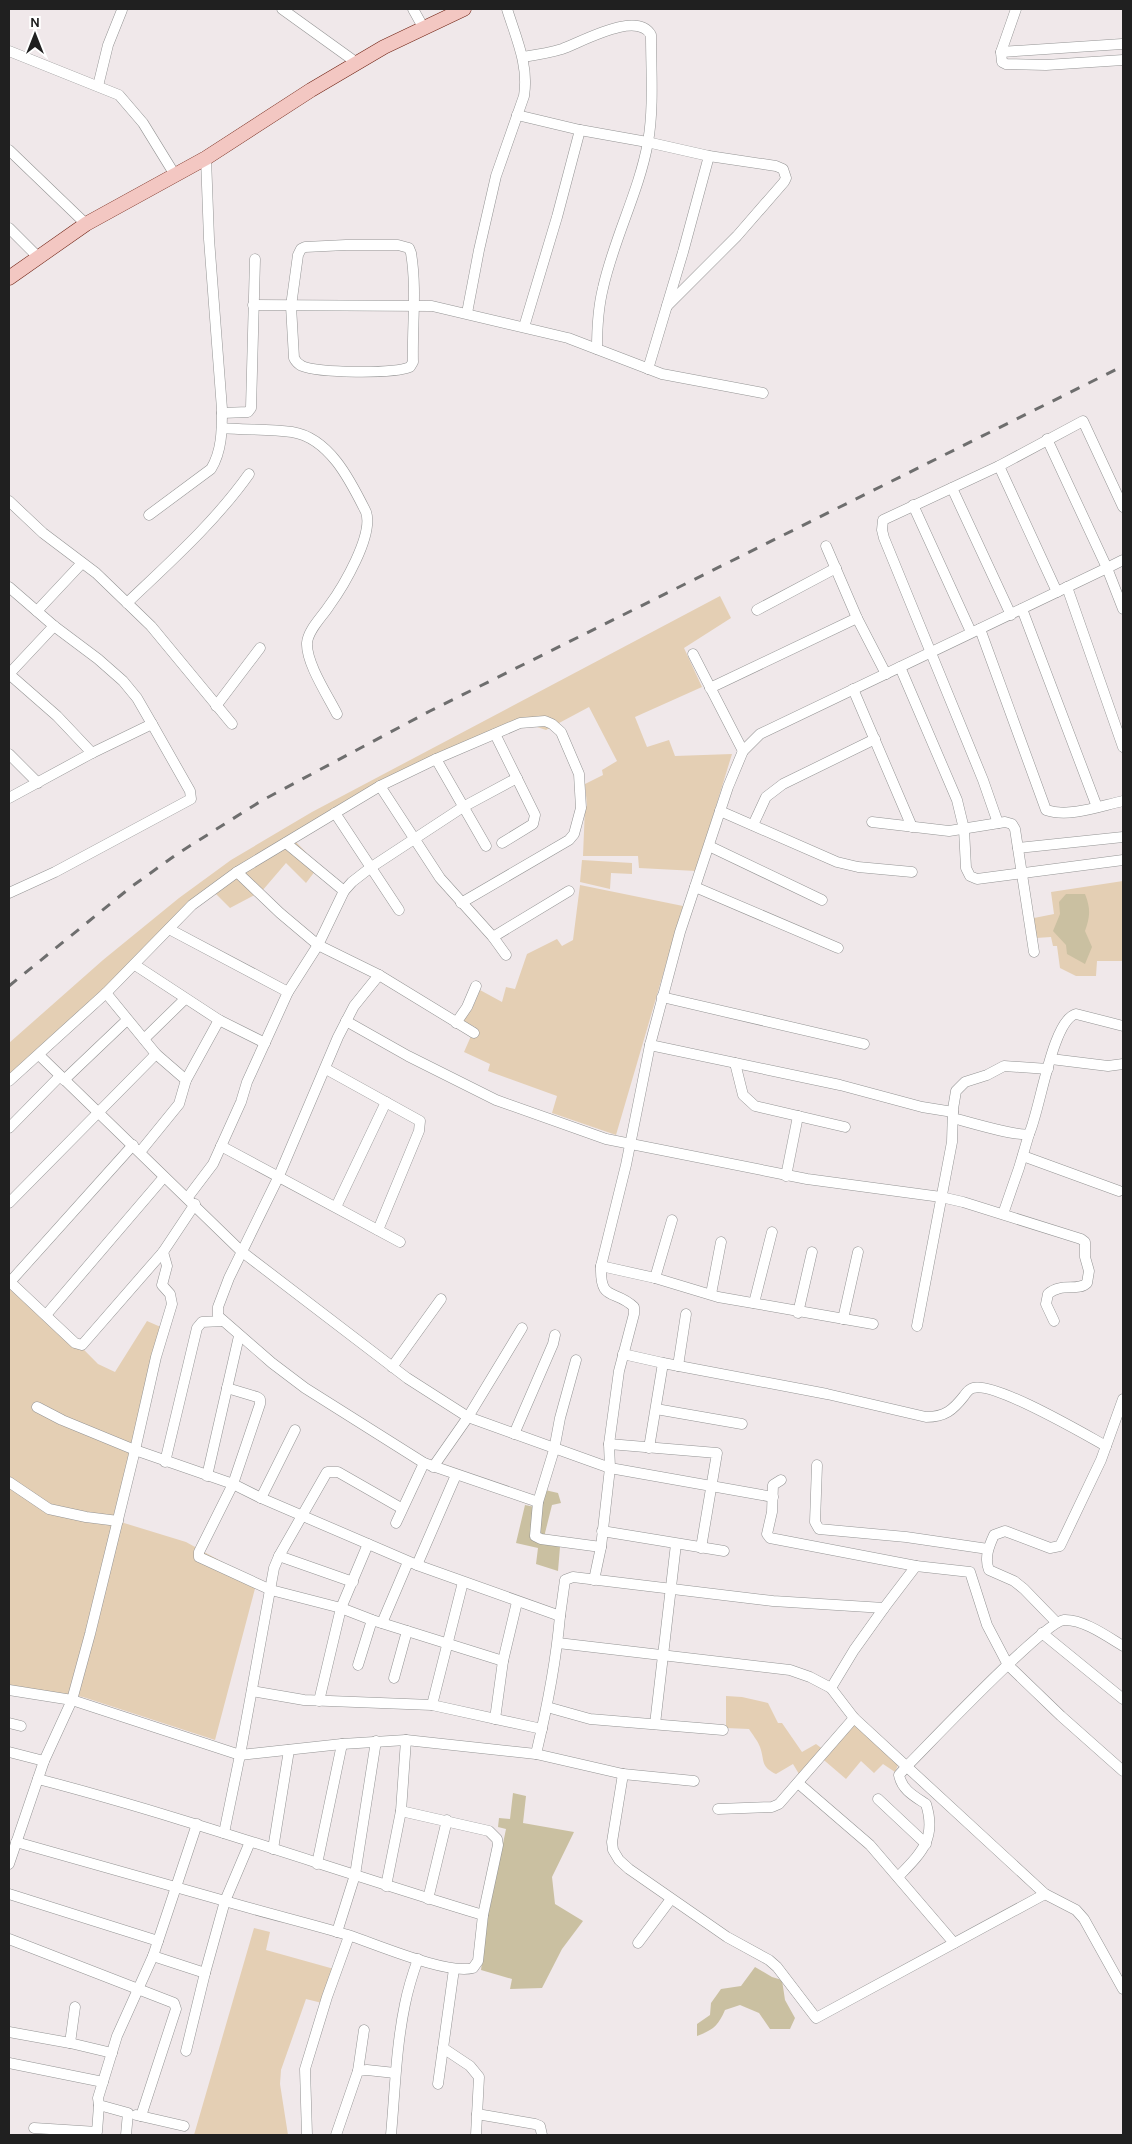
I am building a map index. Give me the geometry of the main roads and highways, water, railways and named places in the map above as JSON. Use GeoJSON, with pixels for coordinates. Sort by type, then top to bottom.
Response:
{"type":"FeatureCollection","features":[{"type":"Feature","properties":{"kind":"railway"},"geometry":{"type":"LineString","coordinates":[[9,986],[131,887],[177,854],[261,801],[430,711],[1123,366]]}}]}
